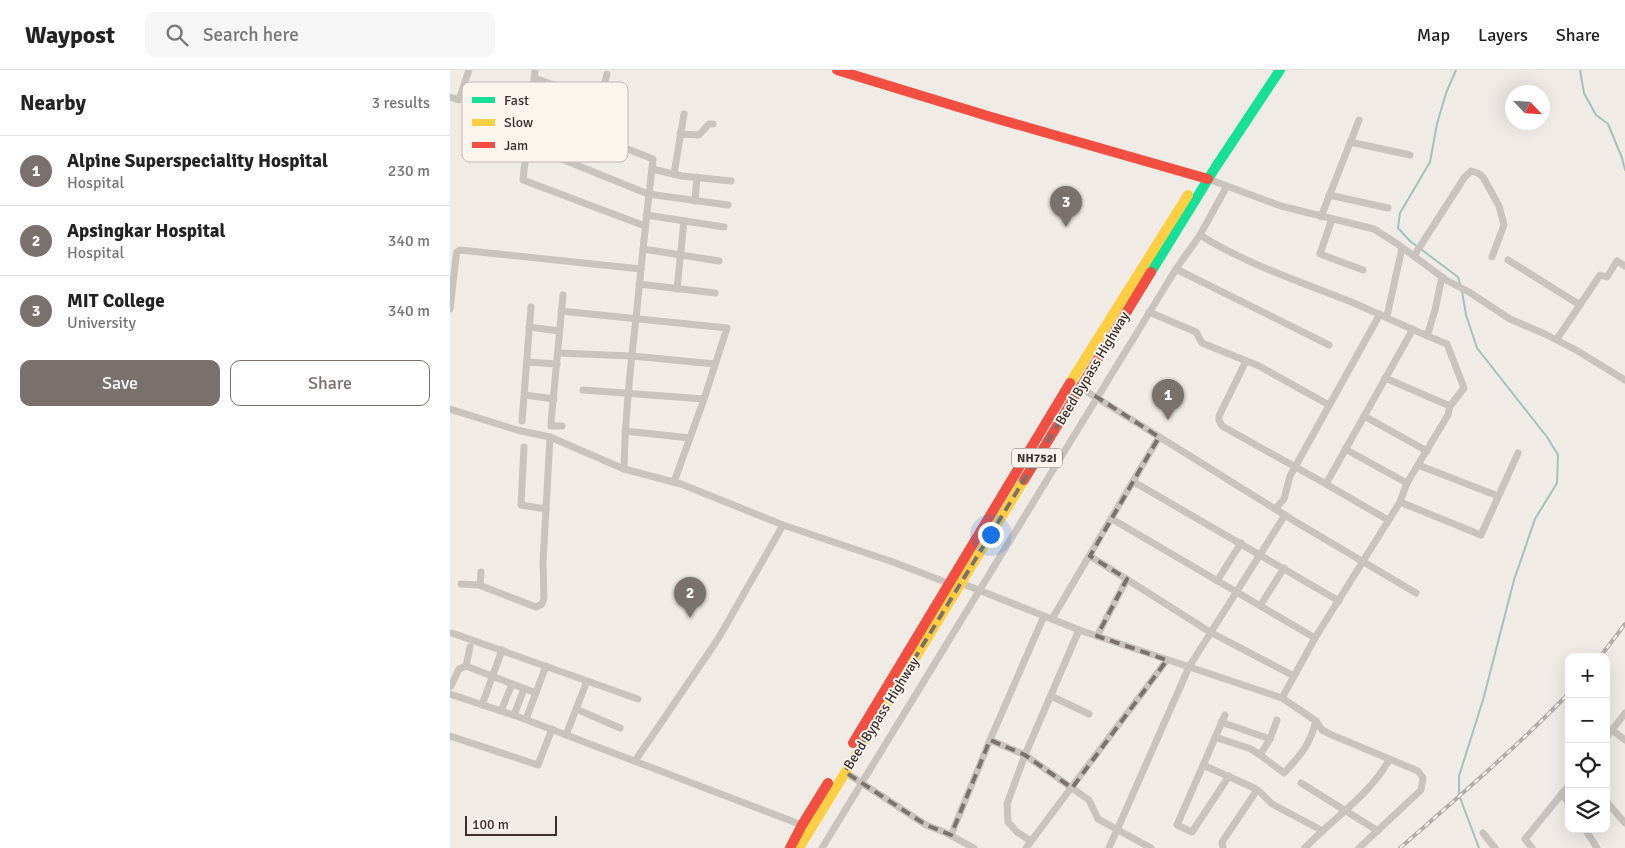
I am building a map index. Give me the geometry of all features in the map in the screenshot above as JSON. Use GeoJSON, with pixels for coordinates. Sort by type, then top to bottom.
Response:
{"type":"FeatureCollection","features":[{"type":"Feature","properties":{"kind":"main road"},"geometry":{"type":"LineString","coordinates":[[837,70],[998,119],[1204,178]]}},
{"type":"Feature","properties":{"kind":"main road","name":"Beed Bypass Highway"},"geometry":{"type":"LineString","coordinates":[[799,848],[1081,387],[1270,70]]}},
{"type":"Feature","properties":{"kind":"main road","name":"Beed Bypass Highway"},"geometry":{"type":"LineString","coordinates":[[790,848],[802,825],[1071,381],[1204,178],[1280,70]]}},
{"type":"Feature","properties":{"kind":"street"},"geometry":{"type":"LineString","coordinates":[[465,82],[469,70]]}},
{"type":"Feature","properties":{"kind":"street"},"geometry":{"type":"LineString","coordinates":[[535,74],[553,82]]}},
{"type":"Feature","properties":{"kind":"street"},"geometry":{"type":"LineString","coordinates":[[605,82],[607,74]]}},
{"type":"Feature","properties":{"kind":"street"},"geometry":{"type":"LineString","coordinates":[[450,97],[459,100],[462,91]]}},
{"type":"Feature","properties":{"kind":"street"},"geometry":{"type":"LineString","coordinates":[[674,174],[684,114]]}},
{"type":"Feature","properties":{"kind":"street"},"geometry":{"type":"LineString","coordinates":[[1321,217],[1359,120]]}},
{"type":"Feature","properties":{"kind":"street"},"geometry":{"type":"LineString","coordinates":[[680,134],[699,136],[709,124],[713,124]]}},
{"type":"Feature","properties":{"kind":"street"},"geometry":{"type":"LineString","coordinates":[[1350,142],[1410,155]]}},
{"type":"Feature","properties":{"kind":"street"},"geometry":{"type":"LineString","coordinates":[[624,469],[628,394],[653,159],[628,149]]}},
{"type":"Feature","properties":{"kind":"street"},"geometry":{"type":"LineString","coordinates":[[525,162],[523,180],[645,226]]}},
{"type":"Feature","properties":{"kind":"street"},"geometry":{"type":"LineString","coordinates":[[569,162],[648,194],[728,205]]}},
{"type":"Feature","properties":{"kind":"street"},"geometry":{"type":"LineString","coordinates":[[652,169],[697,178],[731,182]]}},
{"type":"Feature","properties":{"kind":"street"},"geometry":{"type":"LineString","coordinates":[[1415,254],[1464,178],[1471,171],[1484,177],[1499,206],[1504,225],[1492,258]]}},
{"type":"Feature","properties":{"kind":"street"},"geometry":{"type":"LineString","coordinates":[[695,201],[697,178]]}},
{"type":"Feature","properties":{"kind":"street"},"geometry":{"type":"LineString","coordinates":[[1204,178],[1281,206],[1374,229],[1402,248],[1415,254],[1444,279],[1469,292],[1510,319],[1576,350],[1625,380]]}},
{"type":"Feature","properties":{"kind":"street"},"geometry":{"type":"LineString","coordinates":[[822,848],[1149,312],[1200,235],[1227,186]]}},
{"type":"Feature","properties":{"kind":"street"},"geometry":{"type":"LineString","coordinates":[[1330,195],[1388,208]]}},
{"type":"Feature","properties":{"kind":"street"},"geometry":{"type":"LineString","coordinates":[[646,215],[724,227]]}},
{"type":"Feature","properties":{"kind":"street"},"geometry":{"type":"LineString","coordinates":[[1332,219],[1320,254],[1363,270]]}},
{"type":"Feature","properties":{"kind":"street"},"geometry":{"type":"LineString","coordinates":[[677,289],[684,221]]}},
{"type":"Feature","properties":{"kind":"street"},"geometry":{"type":"LineString","coordinates":[[1200,235],[1216,245],[1272,270],[1383,315],[1447,344],[1464,388],[1450,406],[1448,416],[1418,464],[1400,502],[1315,638],[1282,698]]}},
{"type":"Feature","properties":{"kind":"street"},"geometry":{"type":"LineString","coordinates":[[1275,509],[1284,499],[1290,476],[1329,405],[1383,315],[1402,248]]}},
{"type":"Feature","properties":{"kind":"street"},"geometry":{"type":"LineString","coordinates":[[643,249],[719,261]]}},
{"type":"Feature","properties":{"kind":"street"},"geometry":{"type":"LineString","coordinates":[[450,309],[456,257],[457,252],[460,250],[641,269]]}},
{"type":"Feature","properties":{"kind":"street"},"geometry":{"type":"LineString","coordinates":[[1508,260],[1580,305]]}},
{"type":"Feature","properties":{"kind":"street"},"geometry":{"type":"LineString","coordinates":[[1556,340],[1600,275],[1607,277],[1617,262],[1625,266]]}},
{"type":"Feature","properties":{"kind":"street"},"geometry":{"type":"LineString","coordinates":[[1176,269],[1329,345]]}},
{"type":"Feature","properties":{"kind":"street"},"geometry":{"type":"LineString","coordinates":[[1427,336],[1444,279]]}},
{"type":"Feature","properties":{"kind":"street"},"geometry":{"type":"LineString","coordinates":[[639,284],[715,293]]}},
{"type":"Feature","properties":{"kind":"street"},"geometry":{"type":"LineString","coordinates":[[562,426],[552,426],[563,295]]}},
{"type":"Feature","properties":{"kind":"street"},"geometry":{"type":"LineString","coordinates":[[522,421],[531,307]]}},
{"type":"Feature","properties":{"kind":"street"},"geometry":{"type":"LineString","coordinates":[[562,311],[727,328],[704,400],[674,482]]}},
{"type":"Feature","properties":{"kind":"street"},"geometry":{"type":"LineString","coordinates":[[1149,312],[1196,332],[1202,343],[1258,366],[1329,405]]}},
{"type":"Feature","properties":{"kind":"street"},"geometry":{"type":"LineString","coordinates":[[529,328],[559,331]]}},
{"type":"Feature","properties":{"kind":"street"},"geometry":{"type":"LineString","coordinates":[[1326,484],[1413,329]]}},
{"type":"Feature","properties":{"kind":"street"},"geometry":{"type":"LineString","coordinates":[[558,353],[632,356],[715,364]]}},
{"type":"Feature","properties":{"kind":"street"},"geometry":{"type":"LineString","coordinates":[[1246,361],[1219,420],[1222,426],[1388,520]]}},
{"type":"Feature","properties":{"kind":"street"},"geometry":{"type":"LineString","coordinates":[[528,362],[557,364]]}},
{"type":"Feature","properties":{"kind":"street"},"geometry":{"type":"LineString","coordinates":[[1385,378],[1450,406]]}},
{"type":"Feature","properties":{"kind":"street"},"geometry":{"type":"LineString","coordinates":[[1071,381],[1275,509],[1416,593]]}},
{"type":"Feature","properties":{"kind":"street"},"geometry":{"type":"LineString","coordinates":[[583,390],[704,400]]}},
{"type":"Feature","properties":{"kind":"street"},"geometry":{"type":"LineString","coordinates":[[525,396],[554,399]]}},
{"type":"Feature","properties":{"kind":"street"},"geometry":{"type":"LineString","coordinates":[[450,409],[516,430],[550,437],[624,469],[674,482],[782,525],[893,562],[948,583]]}},
{"type":"Feature","properties":{"kind":"street"},"geometry":{"type":"LineString","coordinates":[[1364,416],[1426,451]]}},
{"type":"Feature","properties":{"kind":"street"},"geometry":{"type":"LineString","coordinates":[[625,431],[690,438]]}},
{"type":"Feature","properties":{"kind":"street"},"geometry":{"type":"LineString","coordinates":[[461,584],[480,585],[536,606],[542,604],[544,598],[543,562],[550,437]]}},
{"type":"Feature","properties":{"kind":"street"},"geometry":{"type":"LineString","coordinates":[[1052,619],[1159,437]]}},
{"type":"Feature","properties":{"kind":"street"},"geometry":{"type":"LineString","coordinates":[[524,447],[521,505],[546,509]]}},
{"type":"Feature","properties":{"kind":"street"},"geometry":{"type":"LineString","coordinates":[[1346,449],[1408,483]]}},
{"type":"Feature","properties":{"kind":"street"},"geometry":{"type":"LineString","coordinates":[[1400,502],[1481,535],[1518,454]]}},
{"type":"Feature","properties":{"kind":"street"},"geometry":{"type":"LineString","coordinates":[[1418,464],[1498,496]]}},
{"type":"Feature","properties":{"kind":"street"},"geometry":{"type":"LineString","coordinates":[[1134,482],[1339,601]]}},
{"type":"Feature","properties":{"kind":"street"},"geometry":{"type":"LineString","coordinates":[[1109,848],[1189,667],[1285,515]]}},
{"type":"Feature","properties":{"kind":"street"},"geometry":{"type":"LineString","coordinates":[[1112,519],[1315,638]]}},
{"type":"Feature","properties":{"kind":"street"},"geometry":{"type":"LineString","coordinates":[[635,761],[718,639],[782,525]]}},
{"type":"Feature","properties":{"kind":"street"},"geometry":{"type":"LineString","coordinates":[[1217,580],[1241,543]]}},
{"type":"Feature","properties":{"kind":"street"},"geometry":{"type":"LineString","coordinates":[[1090,556],[1210,632],[1294,676]]}},
{"type":"Feature","properties":{"kind":"street"},"geometry":{"type":"LineString","coordinates":[[1260,606],[1284,568]]}},
{"type":"Feature","properties":{"kind":"street"},"geometry":{"type":"LineString","coordinates":[[480,585],[481,572]]}},
{"type":"Feature","properties":{"kind":"street"},"geometry":{"type":"LineString","coordinates":[[1097,636],[1127,579]]}},
{"type":"Feature","properties":{"kind":"street"},"geometry":{"type":"LineString","coordinates":[[960,583],[1079,630],[1282,698],[1316,721],[1322,730],[1418,772],[1423,778],[1421,790],[1359,848]]}},
{"type":"Feature","properties":{"kind":"street"},"geometry":{"type":"LineString","coordinates":[[951,835],[1044,616]]}},
{"type":"Feature","properties":{"kind":"street"},"geometry":{"type":"LineString","coordinates":[[1031,841],[1017,832],[1008,822],[1007,804],[1025,755],[1079,630]]}},
{"type":"Feature","properties":{"kind":"street"},"geometry":{"type":"LineString","coordinates":[[452,633],[638,699]]}},
{"type":"Feature","properties":{"kind":"street"},"geometry":{"type":"LineString","coordinates":[[466,666],[470,647]]}},
{"type":"Feature","properties":{"kind":"street"},"geometry":{"type":"LineString","coordinates":[[482,705],[502,650]]}},
{"type":"Feature","properties":{"kind":"street"},"geometry":{"type":"LineString","coordinates":[[1026,848],[1167,660]]}},
{"type":"Feature","properties":{"kind":"street"},"geometry":{"type":"LineString","coordinates":[[451,686],[458,669],[466,666],[536,693]]}},
{"type":"Feature","properties":{"kind":"street"},"geometry":{"type":"LineString","coordinates":[[526,719],[546,666]]}},
{"type":"Feature","properties":{"kind":"street"},"geometry":{"type":"LineString","coordinates":[[566,735],[587,681]]}},
{"type":"Feature","properties":{"kind":"street"},"geometry":{"type":"LineString","coordinates":[[501,711],[512,684]]}},
{"type":"Feature","properties":{"kind":"street"},"geometry":{"type":"LineString","coordinates":[[514,715],[524,689]]}},
{"type":"Feature","properties":{"kind":"street"},"geometry":{"type":"LineString","coordinates":[[450,694],[526,719],[802,825]]}},
{"type":"Feature","properties":{"kind":"street"},"geometry":{"type":"LineString","coordinates":[[1051,696],[1089,714]]}},
{"type":"Feature","properties":{"kind":"street"},"geometry":{"type":"LineString","coordinates":[[576,709],[620,728]]}},
{"type":"Feature","properties":{"kind":"street"},"geometry":{"type":"LineString","coordinates":[[1610,733],[1625,713]]}},
{"type":"Feature","properties":{"kind":"street"},"geometry":{"type":"LineString","coordinates":[[1225,715],[1177,825],[1192,832],[1229,776]]}},
{"type":"Feature","properties":{"kind":"street"},"geometry":{"type":"LineString","coordinates":[[1260,755],[1270,739],[1277,720]]}},
{"type":"Feature","properties":{"kind":"street"},"geometry":{"type":"LineString","coordinates":[[1215,737],[1250,749],[1284,774],[1301,755],[1311,739],[1316,721]]}},
{"type":"Feature","properties":{"kind":"street"},"geometry":{"type":"LineString","coordinates":[[1221,722],[1270,739]]}},
{"type":"Feature","properties":{"kind":"street"},"geometry":{"type":"LineString","coordinates":[[450,736],[538,765],[552,730]]}},
{"type":"Feature","properties":{"kind":"street"},"geometry":{"type":"LineString","coordinates":[[1612,730],[1625,740]]}},
{"type":"Feature","properties":{"kind":"street"},"geometry":{"type":"LineString","coordinates":[[990,740],[1025,755],[1089,800],[1098,819],[1151,848]]}},
{"type":"Feature","properties":{"kind":"street"},"geometry":{"type":"LineString","coordinates":[[1305,848],[1353,804],[1380,775],[1389,760]]}},
{"type":"Feature","properties":{"kind":"street"},"geometry":{"type":"LineString","coordinates":[[1203,765],[1257,790],[1272,804],[1323,831]]}},
{"type":"Feature","properties":{"kind":"street"},"geometry":{"type":"LineString","coordinates":[[845,772],[926,825],[951,835],[974,848]]}},
{"type":"Feature","properties":{"kind":"street"},"geometry":{"type":"LineString","coordinates":[[1301,783],[1378,831]]}},
{"type":"Feature","properties":{"kind":"street"},"geometry":{"type":"LineString","coordinates":[[1532,848],[1525,839],[1566,788]]}},
{"type":"Feature","properties":{"kind":"street"},"geometry":{"type":"LineString","coordinates":[[1223,848],[1222,842],[1257,790]]}},
{"type":"Feature","properties":{"kind":"street"},"geometry":{"type":"LineString","coordinates":[[1562,793],[1565,798]]}},
{"type":"Feature","properties":{"kind":"street"},"geometry":{"type":"LineString","coordinates":[[1610,806],[1625,823]]}},
{"type":"Feature","properties":{"kind":"street"},"geometry":{"type":"LineString","coordinates":[[1483,833],[1495,848]]}},
{"type":"Feature","properties":{"kind":"street"},"geometry":{"type":"LineString","coordinates":[[1588,833],[1597,848]]}},
{"type":"Feature","properties":{"kind":"highlighted area"},"geometry":{"type":"Polygon","coordinates":[[[1081,387],[1159,437],[1090,556],[1127,579],[1097,636],[1167,660],[1072,788],[1025,755],[990,740],[951,835],[926,825],[845,772],[1081,387]]]}},
{"type":"Feature","properties":{"kind":"waterway"},"geometry":{"type":"LineString","coordinates":[[1456,70],[1446,93],[1437,124],[1430,162],[1400,213],[1398,228],[1410,241],[1458,277],[1460,284]]}},
{"type":"Feature","properties":{"kind":"waterway"},"geometry":{"type":"LineString","coordinates":[[1580,70],[1584,93],[1596,115],[1608,124],[1625,170]]}},
{"type":"Feature","properties":{"kind":"waterway"},"geometry":{"type":"LineString","coordinates":[[1462,291],[1466,315],[1477,348],[1547,437],[1558,455],[1557,483],[1535,519],[1514,580],[1483,700],[1459,776],[1459,795],[1479,848]]}},
{"type":"Feature","properties":{"kind":"railway"},"geometry":{"type":"LineString","coordinates":[[1603,653],[1625,624]]}},
{"type":"Feature","properties":{"kind":"railway"},"geometry":{"type":"LineString","coordinates":[[1400,848],[1508,753],[1565,697]]}},
{"type":"Feature","properties":{"kind":"traffic: fast"},"geometry":{"type":"LineString","coordinates":[[1151,272],[1215,168],[1280,70]]}},
{"type":"Feature","properties":{"kind":"traffic: slow"},"geometry":{"type":"LineString","coordinates":[[1070,383],[1188,195]]}},
{"type":"Feature","properties":{"kind":"traffic: slow"},"geometry":{"type":"LineString","coordinates":[[799,848],[1024,480]]}},
{"type":"Feature","properties":{"kind":"traffic: jam"},"geometry":{"type":"LineString","coordinates":[[837,70],[991,117],[1208,179]]}},
{"type":"Feature","properties":{"kind":"traffic: jam"},"geometry":{"type":"LineString","coordinates":[[1024,480],[1151,272]]}},
{"type":"Feature","properties":{"kind":"traffic: jam"},"geometry":{"type":"LineString","coordinates":[[853,743],[1070,383]]}},
{"type":"Feature","properties":{"kind":"traffic: jam"},"geometry":{"type":"LineString","coordinates":[[790,848],[828,783]]}},
{"type":"Feature","properties":{"kind":"place","name":"MIT College"},"geometry":{"type":"Point","coordinates":[1066,227]}},
{"type":"Feature","properties":{"kind":"place","name":"Alpine Superspeciality Hospital"},"geometry":{"type":"Point","coordinates":[1168,420]}},
{"type":"Feature","properties":{"kind":"place","name":"Apsingkar Hospital"},"geometry":{"type":"Point","coordinates":[690,618]}}]}
